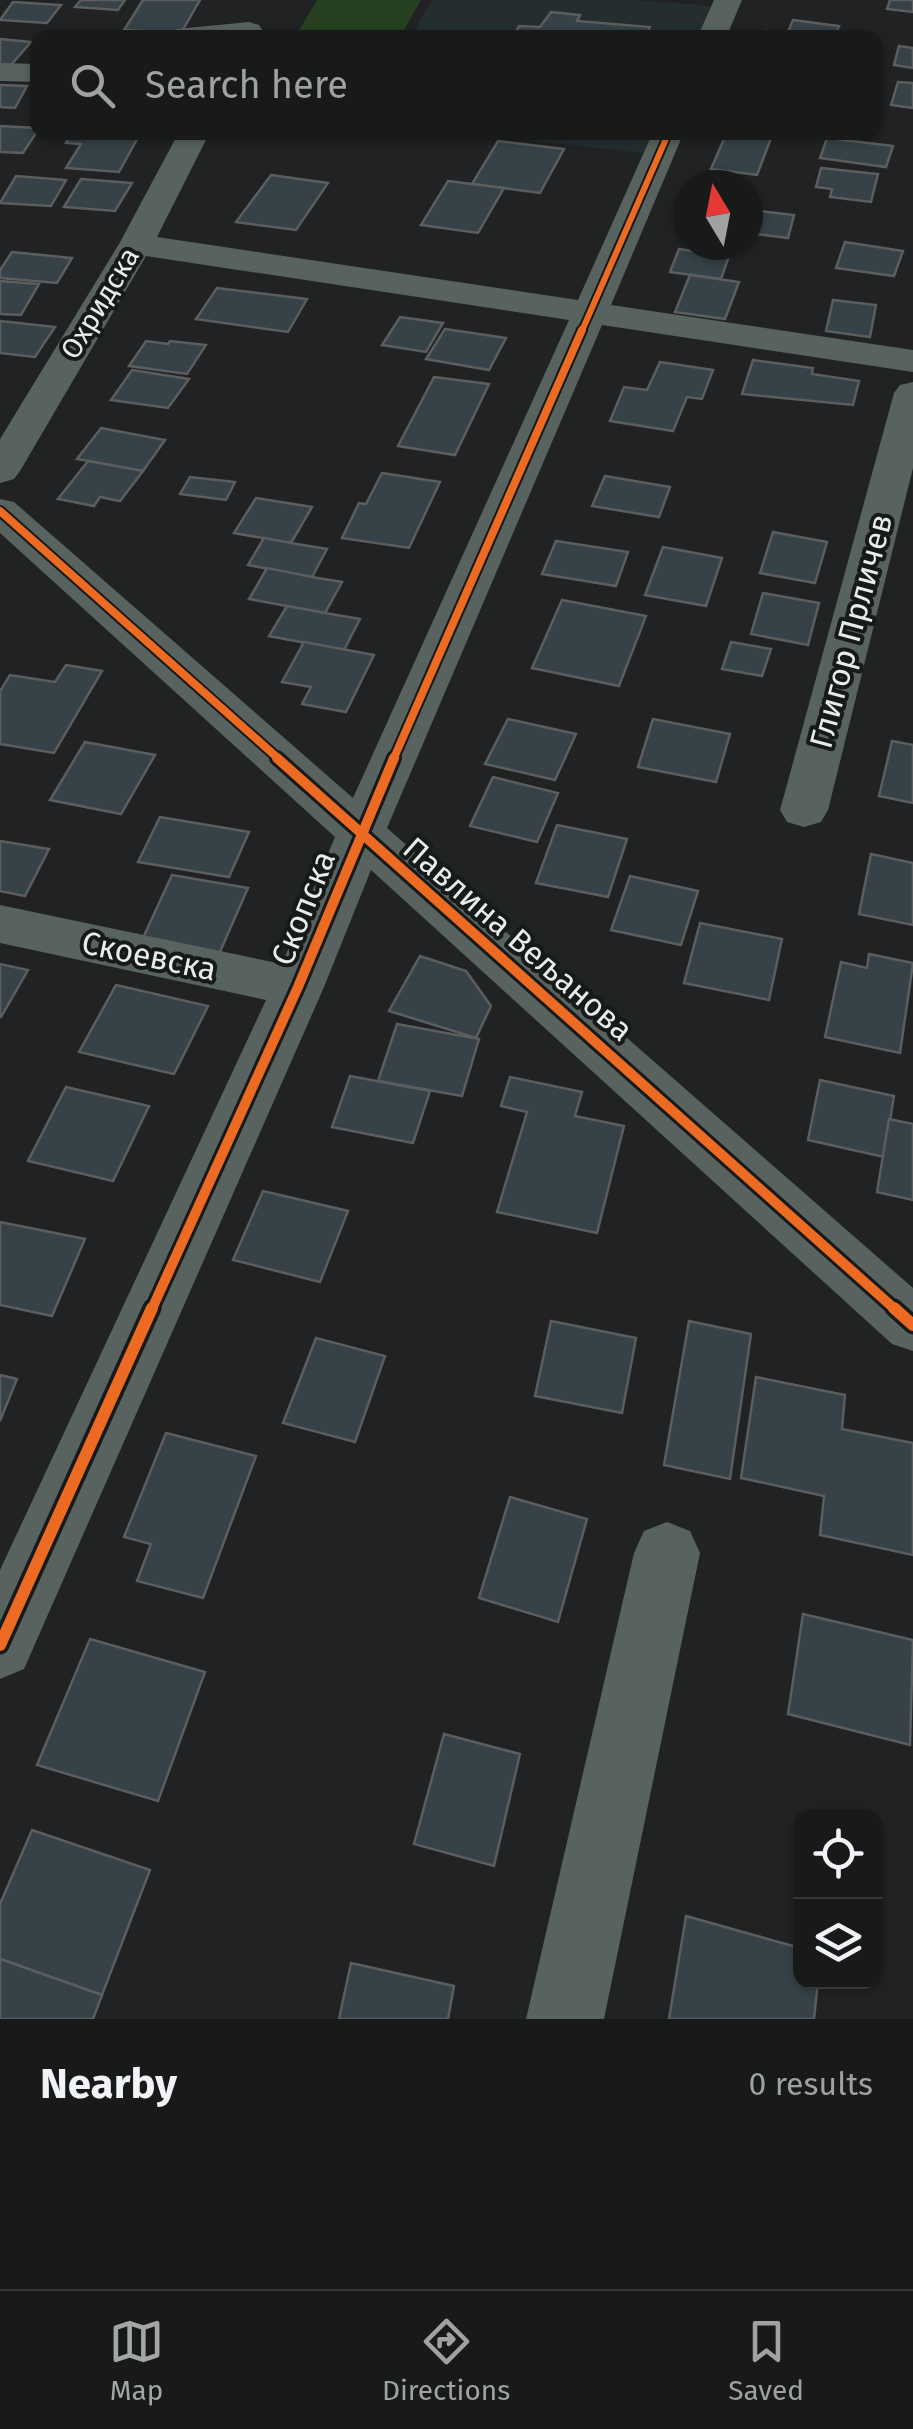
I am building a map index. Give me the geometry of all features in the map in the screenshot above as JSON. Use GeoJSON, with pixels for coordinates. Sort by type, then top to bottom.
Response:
{"type":"FeatureCollection","features":[{"type":"Feature","properties":{"kind":"street"},"geometry":{"type":"LineString","coordinates":[[249,30],[267,0]]}},
{"type":"Feature","properties":{"kind":"street"},"geometry":{"type":"LineString","coordinates":[[715,30],[728,0]]}},
{"type":"Feature","properties":{"kind":"street"},"geometry":{"type":"LineString","coordinates":[[0,72],[30,73]]}},
{"type":"Feature","properties":{"kind":"street","name":"Охридска"},"geometry":{"type":"LineString","coordinates":[[0,471],[136,244],[192,140]]}},
{"type":"Feature","properties":{"kind":"street","name":"Скопска"},"geometry":{"type":"LineString","coordinates":[[0,1645],[298,987],[361,833],[666,140]]}},
{"type":"Feature","properties":{"kind":"street"},"geometry":{"type":"LineString","coordinates":[[136,244],[913,361]]}},
{"type":"Feature","properties":{"kind":"street","name":"Глигор Прличев"},"geometry":{"type":"LineString","coordinates":[[804,810],[913,393]]}},
{"type":"Feature","properties":{"kind":"street","name":"Павлина Вељанова"},"geometry":{"type":"LineString","coordinates":[[0,511],[913,1325]]}},
{"type":"Feature","properties":{"kind":"street","name":"Скоевска"},"geometry":{"type":"LineString","coordinates":[[0,924],[298,987]]}},
{"type":"Feature","properties":{"kind":"street"},"geometry":{"type":"LineString","coordinates":[[565,2019],[667,1553]]}},
{"type":"Feature","properties":{"kind":"shaded area"},"geometry":{"type":"Polygon","coordinates":[[[432,0],[634,0],[712,6],[700,30],[415,30],[432,0]]]}},
{"type":"Feature","properties":{"kind":"shaded area"},"geometry":{"type":"Polygon","coordinates":[[[529,140],[650,140],[643,153],[529,140]]]}},
{"type":"Feature","properties":{"kind":"green space"},"geometry":{"type":"Polygon","coordinates":[[[317,0],[421,0],[404,30],[299,30],[317,0]]]}},
{"type":"Feature","properties":{"kind":"building"},"geometry":{"type":"Polygon","coordinates":[[[81,0],[125,0],[118,10],[75,7],[81,0]]]}},
{"type":"Feature","properties":{"kind":"building"},"geometry":{"type":"Polygon","coordinates":[[[143,0],[200,0],[183,30],[124,30],[143,0]]]}},
{"type":"Feature","properties":{"kind":"building"},"geometry":{"type":"Polygon","coordinates":[[[890,0],[913,0],[913,12],[887,9],[890,0]]]}},
{"type":"Feature","properties":{"kind":"building"},"geometry":{"type":"Polygon","coordinates":[[[13,2],[61,5],[47,23],[0,20],[13,2]]]}},
{"type":"Feature","properties":{"kind":"building"},"geometry":{"type":"Polygon","coordinates":[[[551,12],[580,15],[577,21],[650,27],[517,30],[519,26],[540,27],[551,12]]]}},
{"type":"Feature","properties":{"kind":"building"},"geometry":{"type":"Polygon","coordinates":[[[793,20],[839,26],[837,30],[789,30],[793,20]]]}},
{"type":"Feature","properties":{"kind":"building"},"geometry":{"type":"Polygon","coordinates":[[[0,39],[30,42],[11,65],[0,64],[0,39]]]}},
{"type":"Feature","properties":{"kind":"building"},"geometry":{"type":"Polygon","coordinates":[[[899,46],[913,48],[913,68],[894,65],[899,46]]]}},
{"type":"Feature","properties":{"kind":"building"},"geometry":{"type":"Polygon","coordinates":[[[898,82],[913,83],[913,108],[891,105],[898,82]]]}},
{"type":"Feature","properties":{"kind":"building"},"geometry":{"type":"Polygon","coordinates":[[[0,85],[27,86],[15,108],[0,107],[0,85]]]}},
{"type":"Feature","properties":{"kind":"building"},"geometry":{"type":"Polygon","coordinates":[[[0,126],[30,128],[31,140],[23,153],[0,152],[0,126]]]}},
{"type":"Feature","properties":{"kind":"building"},"geometry":{"type":"Polygon","coordinates":[[[137,140],[119,172],[66,168],[81,144],[66,143],[137,140]]]}},
{"type":"Feature","properties":{"kind":"building"},"geometry":{"type":"Polygon","coordinates":[[[724,140],[770,140],[759,170],[711,169],[724,140]]]}},
{"type":"Feature","properties":{"kind":"building"},"geometry":{"type":"Polygon","coordinates":[[[826,140],[893,146],[886,167],[820,158],[826,140]]]}},
{"type":"Feature","properties":{"kind":"building"},"geometry":{"type":"Polygon","coordinates":[[[498,141],[564,149],[540,193],[472,184],[498,141]]]}},
{"type":"Feature","properties":{"kind":"building"},"geometry":{"type":"Polygon","coordinates":[[[821,168],[878,174],[871,202],[830,197],[832,189],[816,187],[821,168]]]}},
{"type":"Feature","properties":{"kind":"building"},"geometry":{"type":"Polygon","coordinates":[[[271,175],[328,183],[296,230],[236,222],[271,175]]]}},
{"type":"Feature","properties":{"kind":"building"},"geometry":{"type":"Polygon","coordinates":[[[16,176],[66,180],[51,206],[0,203],[16,176]]]}},
{"type":"Feature","properties":{"kind":"building"},"geometry":{"type":"Polygon","coordinates":[[[81,179],[132,183],[115,211],[64,207],[81,179]]]}},
{"type":"Feature","properties":{"kind":"building"},"geometry":{"type":"Polygon","coordinates":[[[448,181],[504,188],[478,233],[421,225],[448,181]]]}},
{"type":"Feature","properties":{"kind":"building"},"geometry":{"type":"Polygon","coordinates":[[[763,211],[794,215],[788,238],[763,235],[763,211]]]}},
{"type":"Feature","properties":{"kind":"building"},"geometry":{"type":"Polygon","coordinates":[[[845,242],[903,251],[894,276],[836,268],[845,242]]]}},
{"type":"Feature","properties":{"kind":"building"},"geometry":{"type":"Polygon","coordinates":[[[12,252],[72,258],[57,283],[0,278],[0,270],[12,252]]]}},
{"type":"Feature","properties":{"kind":"building"},"geometry":{"type":"Polygon","coordinates":[[[675,260],[728,260],[721,279],[670,272],[675,260]]]}},
{"type":"Feature","properties":{"kind":"building"},"geometry":{"type":"Polygon","coordinates":[[[690,275],[739,282],[725,319],[675,312],[690,275]]]}},
{"type":"Feature","properties":{"kind":"building"},"geometry":{"type":"Polygon","coordinates":[[[0,281],[39,284],[21,315],[0,314],[0,281]]]}},
{"type":"Feature","properties":{"kind":"building"},"geometry":{"type":"Polygon","coordinates":[[[217,288],[307,299],[288,332],[196,319],[217,288]]]}},
{"type":"Feature","properties":{"kind":"building"},"geometry":{"type":"Polygon","coordinates":[[[833,300],[876,305],[870,337],[826,331],[833,300]]]}},
{"type":"Feature","properties":{"kind":"building"},"geometry":{"type":"Polygon","coordinates":[[[400,317],[443,323],[426,352],[382,345],[400,317]]]}},
{"type":"Feature","properties":{"kind":"building"},"geometry":{"type":"Polygon","coordinates":[[[0,321],[55,327],[35,357],[0,353],[0,321]]]}},
{"type":"Feature","properties":{"kind":"building"},"geometry":{"type":"Polygon","coordinates":[[[445,329],[506,338],[489,370],[426,359],[445,329]]]}},
{"type":"Feature","properties":{"kind":"building"},"geometry":{"type":"Polygon","coordinates":[[[146,341],[206,345],[187,374],[129,366],[146,341]]]}},
{"type":"Feature","properties":{"kind":"building"},"geometry":{"type":"Polygon","coordinates":[[[753,360],[813,368],[812,374],[859,381],[853,405],[742,394],[753,360]]]}},
{"type":"Feature","properties":{"kind":"building"},"geometry":{"type":"Polygon","coordinates":[[[660,362],[713,370],[702,399],[687,397],[673,431],[610,421],[624,387],[647,390],[660,362]]]}},
{"type":"Feature","properties":{"kind":"building"},"geometry":{"type":"Polygon","coordinates":[[[132,370],[189,379],[168,408],[111,400],[132,370]]]}},
{"type":"Feature","properties":{"kind":"building"},"geometry":{"type":"Polygon","coordinates":[[[434,377],[489,384],[455,455],[398,446],[434,377]]]}},
{"type":"Feature","properties":{"kind":"building"},"geometry":{"type":"Polygon","coordinates":[[[101,428],[165,440],[143,471],[77,459],[101,428]]]}},
{"type":"Feature","properties":{"kind":"building"},"geometry":{"type":"Polygon","coordinates":[[[88,461],[143,471],[120,501],[100,497],[94,506],[58,499],[88,461]]]}},
{"type":"Feature","properties":{"kind":"building"},"geometry":{"type":"Polygon","coordinates":[[[382,473],[440,482],[409,548],[342,538],[359,503],[366,504],[382,473]]]}},
{"type":"Feature","properties":{"kind":"building"},"geometry":{"type":"Polygon","coordinates":[[[605,476],[670,487],[659,517],[592,506],[605,476]]]}},
{"type":"Feature","properties":{"kind":"building"},"geometry":{"type":"Polygon","coordinates":[[[190,477],[235,482],[226,500],[180,494],[190,477]]]}},
{"type":"Feature","properties":{"kind":"building"},"geometry":{"type":"Polygon","coordinates":[[[256,498],[312,507],[291,543],[234,533],[256,498]]]}},
{"type":"Feature","properties":{"kind":"building"},"geometry":{"type":"Polygon","coordinates":[[[773,532],[827,542],[815,583],[760,573],[773,532]]]}},
{"type":"Feature","properties":{"kind":"building"},"geometry":{"type":"Polygon","coordinates":[[[264,538],[327,549],[312,577],[248,565],[264,538]]]}},
{"type":"Feature","properties":{"kind":"building"},"geometry":{"type":"Polygon","coordinates":[[[556,541],[628,552],[616,586],[542,574],[556,541]]]}},
{"type":"Feature","properties":{"kind":"building"},"geometry":{"type":"Polygon","coordinates":[[[663,547],[722,558],[706,606],[645,595],[663,547]]]}},
{"type":"Feature","properties":{"kind":"building"},"geometry":{"type":"Polygon","coordinates":[[[267,568],[342,582],[325,613],[249,599],[267,568]]]}},
{"type":"Feature","properties":{"kind":"building"},"geometry":{"type":"Polygon","coordinates":[[[763,593],[819,603],[808,645],[751,634],[763,593]]]}},
{"type":"Feature","properties":{"kind":"building"},"geometry":{"type":"Polygon","coordinates":[[[562,600],[646,616],[619,686],[532,668],[562,600]]]}},
{"type":"Feature","properties":{"kind":"building"},"geometry":{"type":"Polygon","coordinates":[[[287,606],[360,619],[344,650],[269,636],[287,606]]]}},
{"type":"Feature","properties":{"kind":"building"},"geometry":{"type":"Polygon","coordinates":[[[304,642],[374,655],[346,712],[302,704],[311,687],[282,682],[304,642]]]}},
{"type":"Feature","properties":{"kind":"building"},"geometry":{"type":"Polygon","coordinates":[[[731,642],[771,649],[762,676],[722,669],[731,642]]]}},
{"type":"Feature","properties":{"kind":"building"},"geometry":{"type":"Polygon","coordinates":[[[66,665],[102,671],[54,753],[0,744],[0,691],[10,675],[55,682],[66,665]]]}},
{"type":"Feature","properties":{"kind":"building"},"geometry":{"type":"Polygon","coordinates":[[[508,719],[576,734],[555,780],[485,764],[508,719]]]}},
{"type":"Feature","properties":{"kind":"building"},"geometry":{"type":"Polygon","coordinates":[[[653,719],[730,734],[716,782],[638,767],[653,719]]]}},
{"type":"Feature","properties":{"kind":"building"},"geometry":{"type":"Polygon","coordinates":[[[892,741],[913,745],[913,803],[879,796],[892,741]]]}},
{"type":"Feature","properties":{"kind":"building"},"geometry":{"type":"Polygon","coordinates":[[[85,742],[155,755],[121,814],[50,800],[85,742]]]}},
{"type":"Feature","properties":{"kind":"building"},"geometry":{"type":"Polygon","coordinates":[[[493,777],[558,793],[537,842],[470,826],[493,777]]]}},
{"type":"Feature","properties":{"kind":"building"},"geometry":{"type":"Polygon","coordinates":[[[160,817],[249,832],[229,877],[138,862],[160,817]]]}},
{"type":"Feature","properties":{"kind":"building"},"geometry":{"type":"Polygon","coordinates":[[[557,825],[627,839],[608,897],[536,883],[557,825]]]}},
{"type":"Feature","properties":{"kind":"building"},"geometry":{"type":"Polygon","coordinates":[[[0,841],[49,849],[25,896],[0,891],[0,841]]]}},
{"type":"Feature","properties":{"kind":"building"},"geometry":{"type":"Polygon","coordinates":[[[871,854],[913,863],[913,925],[859,914],[871,854]]]}},
{"type":"Feature","properties":{"kind":"building"},"geometry":{"type":"Polygon","coordinates":[[[172,875],[248,888],[219,954],[142,940],[172,875]]]}},
{"type":"Feature","properties":{"kind":"building"},"geometry":{"type":"Polygon","coordinates":[[[630,876],[698,891],[681,945],[611,930],[630,876]]]}},
{"type":"Feature","properties":{"kind":"building"},"geometry":{"type":"Polygon","coordinates":[[[700,923],[782,939],[769,1000],[684,983],[700,923]]]}},
{"type":"Feature","properties":{"kind":"building"},"geometry":{"type":"Polygon","coordinates":[[[869,954],[913,963],[900,1053],[825,1037],[841,962],[867,968],[869,954]]]}},
{"type":"Feature","properties":{"kind":"building"},"geometry":{"type":"Polygon","coordinates":[[[420,956],[466,971],[491,1006],[476,1038],[389,1011],[420,956]]]}},
{"type":"Feature","properties":{"kind":"building"},"geometry":{"type":"Polygon","coordinates":[[[0,964],[28,970],[1,1017],[0,1017],[0,964]]]}},
{"type":"Feature","properties":{"kind":"building"},"geometry":{"type":"Polygon","coordinates":[[[116,985],[208,1006],[174,1074],[79,1052],[116,985]]]}},
{"type":"Feature","properties":{"kind":"building"},"geometry":{"type":"Polygon","coordinates":[[[397,1024],[479,1039],[462,1096],[378,1081],[397,1024]]]}},
{"type":"Feature","properties":{"kind":"building"},"geometry":{"type":"Polygon","coordinates":[[[350,1076],[430,1091],[413,1143],[332,1127],[350,1076]]]}},
{"type":"Feature","properties":{"kind":"building"},"geometry":{"type":"Polygon","coordinates":[[[510,1077],[582,1092],[575,1116],[624,1126],[597,1233],[497,1212],[527,1112],[501,1106],[510,1077]]]}},
{"type":"Feature","properties":{"kind":"building"},"geometry":{"type":"Polygon","coordinates":[[[820,1080],[894,1096],[884,1157],[808,1140],[820,1080]]]}},
{"type":"Feature","properties":{"kind":"building"},"geometry":{"type":"Polygon","coordinates":[[[66,1087],[149,1106],[113,1181],[28,1161],[66,1087]]]}},
{"type":"Feature","properties":{"kind":"building"},"geometry":{"type":"Polygon","coordinates":[[[889,1119],[913,1124],[913,1200],[877,1192],[889,1119]]]}},
{"type":"Feature","properties":{"kind":"building"},"geometry":{"type":"Polygon","coordinates":[[[263,1191],[348,1211],[320,1282],[233,1260],[263,1191]]]}},
{"type":"Feature","properties":{"kind":"building"},"geometry":{"type":"Polygon","coordinates":[[[0,1222],[85,1239],[52,1316],[0,1305],[0,1222]]]}},
{"type":"Feature","properties":{"kind":"building"},"geometry":{"type":"Polygon","coordinates":[[[551,1321],[636,1338],[622,1413],[535,1396],[551,1321]]]}},
{"type":"Feature","properties":{"kind":"building"},"geometry":{"type":"Polygon","coordinates":[[[689,1321],[751,1334],[730,1479],[664,1465],[689,1321]]]}},
{"type":"Feature","properties":{"kind":"building"},"geometry":{"type":"Polygon","coordinates":[[[316,1338],[385,1356],[355,1442],[283,1423],[316,1338]]]}},
{"type":"Feature","properties":{"kind":"building"},"geometry":{"type":"Polygon","coordinates":[[[0,1375],[17,1379],[0,1421],[0,1375]]]}},
{"type":"Feature","properties":{"kind":"building"},"geometry":{"type":"Polygon","coordinates":[[[756,1377],[845,1395],[842,1429],[913,1443],[913,1555],[820,1535],[824,1496],[741,1478],[756,1377]]]}},
{"type":"Feature","properties":{"kind":"building"},"geometry":{"type":"Polygon","coordinates":[[[166,1433],[256,1456],[203,1598],[137,1581],[151,1544],[124,1537],[166,1433]]]}},
{"type":"Feature","properties":{"kind":"building"},"geometry":{"type":"Polygon","coordinates":[[[510,1497],[587,1519],[558,1622],[479,1598],[510,1497]]]}},
{"type":"Feature","properties":{"kind":"building"},"geometry":{"type":"Polygon","coordinates":[[[803,1614],[913,1640],[910,1745],[788,1714],[803,1614]]]}},
{"type":"Feature","properties":{"kind":"building"},"geometry":{"type":"Polygon","coordinates":[[[90,1639],[205,1672],[158,1801],[37,1765],[90,1639]]]}},
{"type":"Feature","properties":{"kind":"building"},"geometry":{"type":"Polygon","coordinates":[[[444,1734],[520,1754],[494,1866],[414,1844],[444,1734]]]}},
{"type":"Feature","properties":{"kind":"building"},"geometry":{"type":"Polygon","coordinates":[[[32,1830],[150,1870],[102,1995],[0,1959],[0,1904],[32,1830]]]}},
{"type":"Feature","properties":{"kind":"building"},"geometry":{"type":"Polygon","coordinates":[[[686,1916],[793,1946],[793,1989],[817,1989],[814,2019],[669,2019],[686,1916]]]}},
{"type":"Feature","properties":{"kind":"building"},"geometry":{"type":"Polygon","coordinates":[[[0,1959],[102,1995],[93,2019],[0,2019],[0,1959]]]}},
{"type":"Feature","properties":{"kind":"building"},"geometry":{"type":"Polygon","coordinates":[[[351,1963],[454,1986],[448,2019],[339,2019],[351,1963]]]}},
{"type":"Feature","properties":{"kind":"cycle path"},"geometry":{"type":"LineString","coordinates":[[0,1645],[298,987],[361,833],[665,140]]}},
{"type":"Feature","properties":{"kind":"cycle path"},"geometry":{"type":"LineString","coordinates":[[0,511],[913,1325]]}}]}
